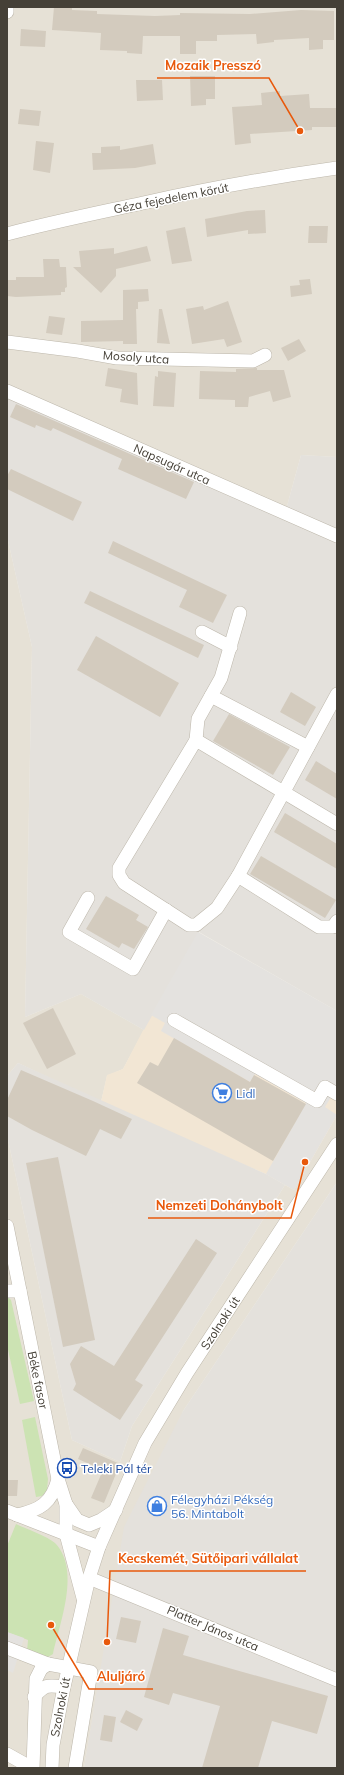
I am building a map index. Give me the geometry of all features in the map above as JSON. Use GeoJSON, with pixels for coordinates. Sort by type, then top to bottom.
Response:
{"type":"FeatureCollection","features":[{"type":"Feature","properties":{"kind":"street"},"geometry":{"type":"LineString","coordinates":[[7,12],[8,7]]}},
{"type":"Feature","properties":{"kind":"street","name":"Géza fejedelem körút"},"geometry":{"type":"LineString","coordinates":[[7,234],[46,224],[186,194],[290,174],[337,168]]}},
{"type":"Feature","properties":{"kind":"street","name":"Mosoly utca"},"geometry":{"type":"LineString","coordinates":[[7,342],[78,351],[116,358],[253,360],[265,355]]}},
{"type":"Feature","properties":{"kind":"street","name":"Napsugár utca"},"geometry":{"type":"LineString","coordinates":[[7,392],[337,536]]}},
{"type":"Feature","properties":{"kind":"street"},"geometry":{"type":"LineString","coordinates":[[240,613],[221,678],[198,719],[196,740],[119,868],[119,875],[124,883],[189,925],[196,925],[217,908],[238,876],[337,696]]}},
{"type":"Feature","properties":{"kind":"street"},"geometry":{"type":"LineString","coordinates":[[202,632],[231,647]]}},
{"type":"Feature","properties":{"kind":"street"},"geometry":{"type":"LineString","coordinates":[[211,696],[308,747]]}},
{"type":"Feature","properties":{"kind":"street"},"geometry":{"type":"LineString","coordinates":[[196,740],[337,824]]}},
{"type":"Feature","properties":{"kind":"street"},"geometry":{"type":"LineString","coordinates":[[238,876],[319,927],[333,927],[337,921]]}},
{"type":"Feature","properties":{"kind":"street"},"geometry":{"type":"LineString","coordinates":[[88,898],[69,932],[133,969],[166,910]]}},
{"type":"Feature","properties":{"kind":"street"},"geometry":{"type":"LineString","coordinates":[[174,1020],[317,1101],[325,1087],[337,1094]]}},
{"type":"Feature","properties":{"kind":"street","name":"Szolnoki út"},"geometry":{"type":"LineString","coordinates":[[52,1768],[53,1745],[68,1666],[89,1578],[99,1547],[145,1443],[166,1407],[337,1144]]}},
{"type":"Feature","properties":{"kind":"street","name":"Béke fasor"},"geometry":{"type":"LineString","coordinates":[[7,1226],[58,1478],[66,1504],[66,1534]]}},
{"type":"Feature","properties":{"kind":"street"},"geometry":{"type":"LineString","coordinates":[[7,1291],[20,1291]]}},
{"type":"Feature","properties":{"kind":"street"},"geometry":{"type":"LineString","coordinates":[[12,1513],[34,1511],[40,1507],[51,1497],[58,1478]]}},
{"type":"Feature","properties":{"kind":"street"},"geometry":{"type":"LineString","coordinates":[[66,1504],[77,1520],[88,1525]]}},
{"type":"Feature","properties":{"kind":"street"},"geometry":{"type":"LineString","coordinates":[[66,1534],[101,1520],[116,1510]]}},
{"type":"Feature","properties":{"kind":"street"},"geometry":{"type":"LineString","coordinates":[[12,1513],[99,1547]]}},
{"type":"Feature","properties":{"kind":"street","name":"Szolnoki út"},"geometry":{"type":"LineString","coordinates":[[66,1534],[83,1600]]}},
{"type":"Feature","properties":{"kind":"street","name":"Platter János utca"},"geometry":{"type":"LineString","coordinates":[[89,1578],[337,1680]]}},
{"type":"Feature","properties":{"kind":"street"},"geometry":{"type":"LineString","coordinates":[[7,1648],[48,1664],[68,1666],[91,1672],[75,1768]]}},
{"type":"Feature","properties":{"kind":"street"},"geometry":{"type":"LineString","coordinates":[[7,1754],[32,1768],[36,1679],[40,1669],[48,1664]]}},
{"type":"Feature","properties":{"kind":"street"},"geometry":{"type":"LineString","coordinates":[[34,1697],[40,1690],[48,1685],[64,1687]]}},
{"type":"Feature","properties":{"kind":"shaded area"},"geometry":{"type":"Polygon","coordinates":[[[7,7],[337,7],[337,457],[301,455],[284,517],[7,390],[7,7]]]}},
{"type":"Feature","properties":{"kind":"shaded area"},"geometry":{"type":"Polygon","coordinates":[[[7,390],[284,517],[301,455],[337,457],[337,1011],[199,932],[144,1030],[81,994],[25,1017],[32,647],[7,536],[7,390]]]}},
{"type":"Feature","properties":{"kind":"shaded area"},"geometry":{"type":"Polygon","coordinates":[[[7,536],[32,647],[25,1017],[81,994],[144,1030],[123,1069],[107,1076],[101,1102],[18,1063],[7,1076],[7,536]]]}},
{"type":"Feature","properties":{"kind":"shaded area"},"geometry":{"type":"Polygon","coordinates":[[[198,932],[337,1011],[337,1087],[325,1107],[337,1115],[294,1190],[266,1174],[306,1103],[255,1074],[250,1082],[161,1031],[165,1023],[151,1015],[198,932]]]}},
{"type":"Feature","properties":{"kind":"shaded area"},"geometry":{"type":"Polygon","coordinates":[[[337,1011],[337,1115],[294,1190],[266,1174],[101,1102],[107,1075],[123,1069],[151,1015],[337,1011]]]}},
{"type":"Feature","properties":{"kind":"shaded area"},"geometry":{"type":"Polygon","coordinates":[[[18,1063],[266,1174],[285,1185],[132,1426],[120,1462],[72,1440],[7,1135],[7,1076],[18,1063]]]}},
{"type":"Feature","properties":{"kind":"shaded area"},"geometry":{"type":"Polygon","coordinates":[[[337,1115],[337,1182],[183,1411],[98,1688],[84,1768],[7,1768],[7,1135],[72,1440],[120,1462],[132,1426],[285,1185],[294,1190],[337,1115]]]}},
{"type":"Feature","properties":{"kind":"shaded area"},"geometry":{"type":"Polygon","coordinates":[[[337,1182],[337,1768],[84,1768],[124,1527],[183,1411],[337,1182]]]}},
{"type":"Feature","properties":{"kind":"shaded area"},"geometry":{"type":"Polygon","coordinates":[[[7,1632],[24,1638],[13,1673],[7,1670],[7,1632]]]}},
{"type":"Feature","properties":{"kind":"green space"},"geometry":{"type":"Polygon","coordinates":[[[7,1296],[11,1300],[34,1401],[20,1404],[7,1345],[7,1296]]]}},
{"type":"Feature","properties":{"kind":"green space"},"geometry":{"type":"Polygon","coordinates":[[[35,1417],[48,1479],[47,1490],[42,1496],[36,1497],[22,1420],[35,1417]]]}},
{"type":"Feature","properties":{"kind":"green space"},"geometry":{"type":"Polygon","coordinates":[[[16,1524],[42,1535],[55,1543],[63,1554],[67,1567],[68,1582],[64,1612],[53,1654],[48,1657],[27,1652],[28,1640],[7,1632],[7,1546],[16,1524]]]}},
{"type":"Feature","properties":{"kind":"building"},"geometry":{"type":"Polygon","coordinates":[[[54,7],[72,7],[72,10],[97,11],[97,14],[155,16],[180,15],[180,13],[250,14],[301,10],[334,11],[334,40],[323,40],[323,49],[309,50],[309,38],[274,40],[274,42],[257,44],[256,34],[217,35],[217,41],[196,41],[196,54],[180,54],[180,36],[143,36],[142,54],[127,53],[127,51],[100,50],[101,33],[52,30],[54,7]]]}},
{"type":"Feature","properties":{"kind":"building"},"geometry":{"type":"Polygon","coordinates":[[[21,29],[46,31],[45,47],[20,46],[21,29]]]}},
{"type":"Feature","properties":{"kind":"building"},"geometry":{"type":"Polygon","coordinates":[[[190,76],[215,76],[215,99],[206,99],[206,105],[191,106],[190,76]]]}},
{"type":"Feature","properties":{"kind":"building"},"geometry":{"type":"Polygon","coordinates":[[[136,80],[162,80],[163,100],[137,101],[136,80]]]}},
{"type":"Feature","properties":{"kind":"building"},"geometry":{"type":"Polygon","coordinates":[[[280,91],[280,96],[309,94],[310,108],[337,108],[337,127],[312,127],[312,130],[250,134],[251,143],[235,145],[232,107],[262,105],[261,93],[280,91]]]}},
{"type":"Feature","properties":{"kind":"building"},"geometry":{"type":"Polygon","coordinates":[[[20,109],[41,111],[39,126],[18,124],[20,109]]]}},
{"type":"Feature","properties":{"kind":"building"},"geometry":{"type":"Polygon","coordinates":[[[36,141],[54,143],[50,173],[33,170],[36,141]]]}},
{"type":"Feature","properties":{"kind":"building"},"geometry":{"type":"Polygon","coordinates":[[[153,144],[156,164],[135,168],[93,170],[92,153],[101,153],[101,147],[120,146],[120,150],[153,144]]]}},
{"type":"Feature","properties":{"kind":"building"},"geometry":{"type":"Polygon","coordinates":[[[265,210],[266,233],[248,234],[248,230],[207,237],[205,219],[247,211],[265,210]]]}},
{"type":"Feature","properties":{"kind":"building"},"geometry":{"type":"Polygon","coordinates":[[[309,226],[328,226],[327,243],[308,243],[309,226]]]}},
{"type":"Feature","properties":{"kind":"building"},"geometry":{"type":"Polygon","coordinates":[[[185,227],[192,261],[172,264],[166,231],[185,227]]]}},
{"type":"Feature","properties":{"kind":"building"},"geometry":{"type":"Polygon","coordinates":[[[147,246],[151,261],[116,269],[116,276],[101,293],[73,267],[81,267],[79,251],[114,248],[114,254],[147,246]]]}},
{"type":"Feature","properties":{"kind":"building"},"geometry":{"type":"Polygon","coordinates":[[[43,259],[59,259],[60,267],[66,267],[67,287],[65,288],[65,292],[61,292],[61,295],[7,296],[7,280],[16,280],[16,277],[44,277],[43,259]]]}},
{"type":"Feature","properties":{"kind":"building"},"geometry":{"type":"Polygon","coordinates":[[[310,279],[312,294],[291,297],[290,286],[300,285],[299,280],[310,279]]]}},
{"type":"Feature","properties":{"kind":"building"},"geometry":{"type":"Polygon","coordinates":[[[148,289],[149,301],[138,302],[138,309],[136,309],[137,344],[123,344],[123,341],[81,342],[81,321],[123,320],[123,290],[148,289]]]}},
{"type":"Feature","properties":{"kind":"building"},"geometry":{"type":"Polygon","coordinates":[[[228,301],[242,342],[227,347],[224,339],[192,344],[186,309],[203,306],[204,310],[228,301]]]}},
{"type":"Feature","properties":{"kind":"building"},"geometry":{"type":"Polygon","coordinates":[[[159,309],[162,309],[170,344],[157,343],[159,309]]]}},
{"type":"Feature","properties":{"kind":"building"},"geometry":{"type":"Polygon","coordinates":[[[49,316],[65,318],[62,335],[46,333],[49,316]]]}},
{"type":"Feature","properties":{"kind":"building"},"geometry":{"type":"Polygon","coordinates":[[[299,339],[306,351],[288,361],[281,348],[299,339]]]}},
{"type":"Feature","properties":{"kind":"building"},"geometry":{"type":"Polygon","coordinates":[[[108,368],[137,373],[138,405],[120,402],[122,389],[105,386],[108,368]]]}},
{"type":"Feature","properties":{"kind":"building"},"geometry":{"type":"Polygon","coordinates":[[[257,368],[257,370],[284,370],[291,397],[273,402],[270,391],[249,397],[248,407],[235,407],[235,400],[199,399],[200,371],[236,372],[236,369],[257,368]]]}},
{"type":"Feature","properties":{"kind":"building"},"geometry":{"type":"Polygon","coordinates":[[[158,371],[176,373],[174,407],[153,406],[155,376],[158,377],[158,371]]]}},
{"type":"Feature","properties":{"kind":"building"},"geometry":{"type":"Polygon","coordinates":[[[16,404],[194,482],[186,499],[118,469],[122,459],[53,428],[51,431],[36,425],[35,428],[10,417],[16,404]]]}},
{"type":"Feature","properties":{"kind":"building"},"geometry":{"type":"Polygon","coordinates":[[[11,469],[82,502],[73,521],[7,489],[7,476],[11,469]]]}},
{"type":"Feature","properties":{"kind":"building"},"geometry":{"type":"Polygon","coordinates":[[[113,541],[227,595],[213,623],[179,607],[187,590],[108,553],[113,541]]]}},
{"type":"Feature","properties":{"kind":"building"},"geometry":{"type":"Polygon","coordinates":[[[90,591],[204,645],[198,658],[84,603],[90,591]]]}},
{"type":"Feature","properties":{"kind":"building"},"geometry":{"type":"Polygon","coordinates":[[[96,636],[179,683],[160,717],[77,670],[96,636]]]}},
{"type":"Feature","properties":{"kind":"building"},"geometry":{"type":"Polygon","coordinates":[[[291,692],[316,707],[305,726],[280,712],[291,692]]]}},
{"type":"Feature","properties":{"kind":"building"},"geometry":{"type":"Polygon","coordinates":[[[229,714],[290,747],[273,775],[213,741],[229,714]]]}},
{"type":"Feature","properties":{"kind":"building"},"geometry":{"type":"Polygon","coordinates":[[[316,761],[337,774],[337,799],[305,780],[316,761]]]}},
{"type":"Feature","properties":{"kind":"building"},"geometry":{"type":"Polygon","coordinates":[[[285,813],[337,844],[337,869],[274,832],[285,813]]]}},
{"type":"Feature","properties":{"kind":"building"},"geometry":{"type":"Polygon","coordinates":[[[261,856],[336,900],[325,918],[250,874],[261,856]]]}},
{"type":"Feature","properties":{"kind":"building"},"geometry":{"type":"Polygon","coordinates":[[[106,896],[139,915],[136,920],[148,927],[134,949],[122,943],[119,948],[86,929],[106,896]]]}},
{"type":"Feature","properties":{"kind":"building"},"geometry":{"type":"Polygon","coordinates":[[[53,1008],[76,1054],[47,1069],[23,1023],[53,1008]]]}},
{"type":"Feature","properties":{"kind":"building","name":"Lidl"},"geometry":{"type":"Polygon","coordinates":[[[174,1038],[250,1082],[254,1075],[306,1104],[273,1161],[137,1083],[150,1062],[158,1066],[174,1038]]]}},
{"type":"Feature","properties":{"kind":"building"},"geometry":{"type":"Polygon","coordinates":[[[21,1070],[132,1119],[121,1139],[100,1129],[86,1156],[7,1116],[7,1100],[21,1070]]]}},
{"type":"Feature","properties":{"kind":"building"},"geometry":{"type":"Polygon","coordinates":[[[58,1157],[95,1340],[63,1347],[26,1163],[58,1157]]]}},
{"type":"Feature","properties":{"kind":"building"},"geometry":{"type":"Polygon","coordinates":[[[196,1239],[217,1253],[135,1380],[143,1385],[120,1420],[73,1390],[76,1384],[70,1364],[81,1346],[114,1366],[196,1239]]]}},
{"type":"Feature","properties":{"kind":"building"},"geometry":{"type":"Polygon","coordinates":[[[83,1448],[120,1464],[104,1503],[91,1498],[103,1470],[78,1459],[83,1448]]]}},
{"type":"Feature","properties":{"kind":"building"},"geometry":{"type":"Polygon","coordinates":[[[7,1480],[18,1480],[17,1496],[7,1496],[7,1480]]]}},
{"type":"Feature","properties":{"kind":"building"},"geometry":{"type":"Polygon","coordinates":[[[121,1617],[141,1621],[136,1643],[116,1639],[121,1617]]]}},
{"type":"Feature","properties":{"kind":"building"},"geometry":{"type":"Polygon","coordinates":[[[163,1628],[189,1636],[183,1655],[328,1696],[317,1734],[272,1721],[258,1768],[202,1768],[220,1706],[173,1693],[169,1705],[144,1697],[163,1628]]]}},
{"type":"Feature","properties":{"kind":"building"},"geometry":{"type":"Polygon","coordinates":[[[126,1710],[143,1719],[137,1731],[120,1722],[126,1710]]]}},
{"type":"Feature","properties":{"kind":"building"},"geometry":{"type":"Polygon","coordinates":[[[104,1715],[116,1717],[112,1742],[100,1740],[104,1715]]]}},
{"type":"Feature","properties":{"kind":"place","name":"Mozaik Presszó"},"geometry":{"type":"Point","coordinates":[300,131]}},
{"type":"Feature","properties":{"kind":"place","name":"Lidl"},"geometry":{"type":"Point","coordinates":[222,1093]}},
{"type":"Feature","properties":{"kind":"place","name":"Nemzeti Dohánybolt"},"geometry":{"type":"Point","coordinates":[305,1162]}},
{"type":"Feature","properties":{"kind":"place","name":"Teleki Pál tér"},"geometry":{"type":"Point","coordinates":[67,1468]}},
{"type":"Feature","properties":{"kind":"place","name":"Félegyházi Pékség 56. Mintabolt"},"geometry":{"type":"Point","coordinates":[157,1506]}},
{"type":"Feature","properties":{"kind":"place","name":"Aluljáró"},"geometry":{"type":"Point","coordinates":[51,1625]}},
{"type":"Feature","properties":{"kind":"place","name":"Kecskemét, Sütőipari vállalat"},"geometry":{"type":"Point","coordinates":[107,1642]}}]}
